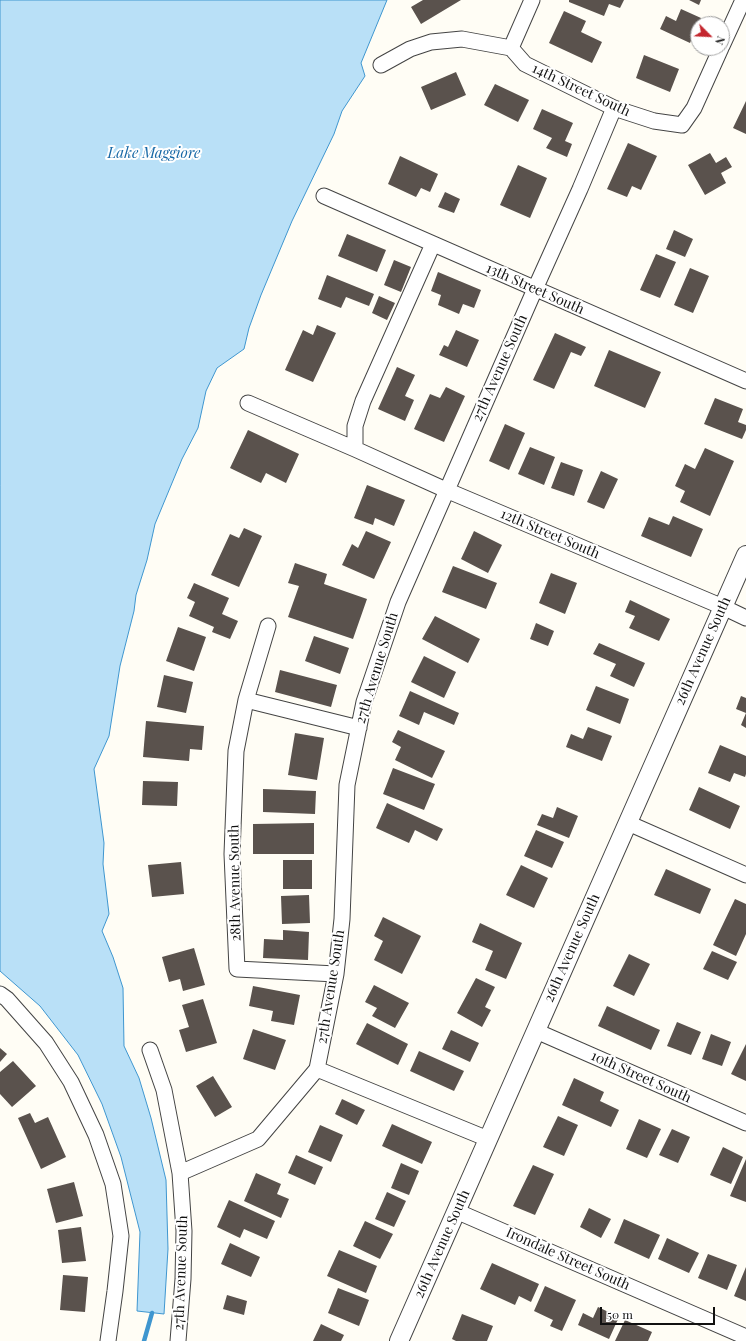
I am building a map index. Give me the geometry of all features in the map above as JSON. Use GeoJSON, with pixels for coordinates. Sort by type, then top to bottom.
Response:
{"type":"FeatureCollection","features":[{"type":"Feature","properties":{"kind":"street"},"geometry":{"type":"LineString","coordinates":[[381,65],[410,49],[430,42],[462,39],[511,48],[532,0]]}},
{"type":"Feature","properties":{"kind":"street"},"geometry":{"type":"LineString","coordinates":[[730,29],[743,0]]}},
{"type":"Feature","properties":{"kind":"street","name":"14th Street South"},"geometry":{"type":"LineString","coordinates":[[511,48],[525,64],[614,108],[654,121],[682,125],[694,108],[718,56]]}},
{"type":"Feature","properties":{"kind":"street","name":"27th Avenue South"},"geometry":{"type":"LineString","coordinates":[[178,1341],[184,1279],[184,1231],[180,1173],[258,1139],[317,1069],[336,974],[342,919],[347,785],[364,702],[398,602],[446,490],[580,189],[614,108]]}},
{"type":"Feature","properties":{"kind":"street","name":"13th Street South"},"geometry":{"type":"LineString","coordinates":[[324,196],[746,381]]}},
{"type":"Feature","properties":{"kind":"street"},"geometry":{"type":"LineString","coordinates":[[355,448],[355,426],[363,401],[433,244]]}},
{"type":"Feature","properties":{"kind":"street","name":"12th Street South"},"geometry":{"type":"LineString","coordinates":[[248,403],[355,448],[446,490],[746,618]]}},
{"type":"Feature","properties":{"kind":"street","name":"26th Avenue South"},"geometry":{"type":"LineString","coordinates":[[399,1341],[746,555]]}},
{"type":"Feature","properties":{"kind":"street","name":"28th Avenue South"},"geometry":{"type":"LineString","coordinates":[[268,626],[246,700],[236,751],[232,854],[237,969],[336,974]]}},
{"type":"Feature","properties":{"kind":"street"},"geometry":{"type":"LineString","coordinates":[[246,700],[359,728]]}},
{"type":"Feature","properties":{"kind":"street"},"geometry":{"type":"LineString","coordinates":[[628,823],[746,875]]}},
{"type":"Feature","properties":{"kind":"street"},"geometry":{"type":"LineString","coordinates":[[0,994],[7,999],[46,1043],[71,1082],[96,1136],[113,1184],[121,1236],[108,1341]]}},
{"type":"Feature","properties":{"kind":"street","name":"10th Street South"},"geometry":{"type":"LineString","coordinates":[[536,1031],[746,1123]]}},
{"type":"Feature","properties":{"kind":"street"},"geometry":{"type":"LineString","coordinates":[[150,1050],[164,1090],[180,1173]]}},
{"type":"Feature","properties":{"kind":"street"},"geometry":{"type":"LineString","coordinates":[[317,1069],[488,1139]]}},
{"type":"Feature","properties":{"kind":"street","name":"Irondale Street South"},"geometry":{"type":"LineString","coordinates":[[456,1211],[746,1337]]}},
{"type":"Feature","properties":{"kind":"water","name":"Lake Maggiore"},"geometry":{"type":"Polygon","coordinates":[[[0,0],[387,0],[361,63],[365,76],[342,111],[334,134],[292,221],[261,295],[249,328],[244,349],[217,368],[206,391],[198,428],[182,459],[155,524],[147,560],[136,595],[134,611],[120,666],[109,736],[94,769],[104,843],[103,864],[109,914],[102,931],[113,957],[123,988],[124,1046],[139,1078],[151,1118],[166,1180],[168,1249],[164,1314],[137,1311],[140,1232],[121,1157],[102,1104],[78,1055],[40,1006],[0,971],[0,0]]]}},
{"type":"Feature","properties":{"kind":"building"},"geometry":{"type":"Polygon","coordinates":[[[423,0],[461,0],[421,24],[411,7],[423,0]]]}},
{"type":"Feature","properties":{"kind":"building"},"geometry":{"type":"Polygon","coordinates":[[[569,0],[624,0],[620,8],[609,4],[604,16],[569,2],[569,0]]]}},
{"type":"Feature","properties":{"kind":"building"},"geometry":{"type":"Polygon","coordinates":[[[689,0],[701,0],[699,5],[689,0]]]}},
{"type":"Feature","properties":{"kind":"building"},"geometry":{"type":"Polygon","coordinates":[[[681,9],[697,16],[690,16],[690,43],[660,29],[666,16],[676,21],[681,9]]]}},
{"type":"Feature","properties":{"kind":"building"},"geometry":{"type":"Polygon","coordinates":[[[564,11],[586,21],[581,32],[602,42],[592,63],[549,43],[564,11]]]}},
{"type":"Feature","properties":{"kind":"building"},"geometry":{"type":"Polygon","coordinates":[[[644,55],[679,69],[670,92],[636,78],[644,55]]]}},
{"type":"Feature","properties":{"kind":"building"},"geometry":{"type":"Polygon","coordinates":[[[456,72],[466,95],[431,110],[421,87],[456,72]]]}},
{"type":"Feature","properties":{"kind":"building"},"geometry":{"type":"Polygon","coordinates":[[[495,84],[529,100],[518,122],[484,105],[495,84]]]}},
{"type":"Feature","properties":{"kind":"building"},"geometry":{"type":"Polygon","coordinates":[[[746,101],[746,134],[733,128],[746,101]]]}},
{"type":"Feature","properties":{"kind":"building"},"geometry":{"type":"Polygon","coordinates":[[[542,109],[573,123],[565,141],[572,144],[567,157],[546,148],[552,138],[533,129],[542,109]]]}},
{"type":"Feature","properties":{"kind":"building"},"geometry":{"type":"Polygon","coordinates":[[[628,143],[657,156],[641,190],[632,186],[627,197],[607,189],[628,143]]]}},
{"type":"Feature","properties":{"kind":"building"},"geometry":{"type":"Polygon","coordinates":[[[710,153],[716,163],[726,157],[732,167],[721,173],[726,183],[705,195],[688,165],[710,153]]]}},
{"type":"Feature","properties":{"kind":"building"},"geometry":{"type":"Polygon","coordinates":[[[400,156],[438,174],[430,192],[421,188],[416,197],[388,184],[400,156]]]}},
{"type":"Feature","properties":{"kind":"building"},"geometry":{"type":"Polygon","coordinates":[[[518,165],[547,178],[530,218],[500,205],[518,165]]]}},
{"type":"Feature","properties":{"kind":"building"},"geometry":{"type":"Polygon","coordinates":[[[445,192],[460,199],[454,213],[438,207],[445,192]]]}},
{"type":"Feature","properties":{"kind":"building"},"geometry":{"type":"Polygon","coordinates":[[[674,230],[693,239],[685,257],[666,249],[674,230]]]}},
{"type":"Feature","properties":{"kind":"building"},"geometry":{"type":"Polygon","coordinates":[[[347,234],[386,250],[377,272],[338,256],[347,234]]]}},
{"type":"Feature","properties":{"kind":"building"},"geometry":{"type":"Polygon","coordinates":[[[656,254],[676,262],[660,298],[640,290],[656,254]]]}},
{"type":"Feature","properties":{"kind":"building"},"geometry":{"type":"Polygon","coordinates":[[[394,260],[411,267],[401,292],[384,285],[394,260]]]}},
{"type":"Feature","properties":{"kind":"building"},"geometry":{"type":"Polygon","coordinates":[[[690,268],[709,276],[693,313],[674,305],[690,268]]]}},
{"type":"Feature","properties":{"kind":"building"},"geometry":{"type":"Polygon","coordinates":[[[438,272],[481,290],[474,308],[463,304],[459,314],[438,305],[441,295],[431,291],[438,272]]]}},
{"type":"Feature","properties":{"kind":"building"},"geometry":{"type":"Polygon","coordinates":[[[327,275],[374,294],[369,306],[346,297],[341,308],[318,299],[327,275]]]}},
{"type":"Feature","properties":{"kind":"building"},"geometry":{"type":"Polygon","coordinates":[[[379,296],[395,303],[387,320],[372,313],[379,296]]]}},
{"type":"Feature","properties":{"kind":"building"},"geometry":{"type":"Polygon","coordinates":[[[317,325],[336,333],[313,382],[285,370],[303,330],[313,335],[317,325]]]}},
{"type":"Feature","properties":{"kind":"building"},"geometry":{"type":"Polygon","coordinates":[[[456,330],[479,340],[467,367],[439,355],[444,345],[448,347],[456,330]]]}},
{"type":"Feature","properties":{"kind":"building"},"geometry":{"type":"Polygon","coordinates":[[[555,333],[586,347],[581,356],[571,352],[554,389],[533,380],[555,333]]]}},
{"type":"Feature","properties":{"kind":"building"},"geometry":{"type":"Polygon","coordinates":[[[609,350],[661,372],[645,408],[594,386],[609,350]]]}},
{"type":"Feature","properties":{"kind":"building"},"geometry":{"type":"Polygon","coordinates":[[[397,367],[415,375],[405,396],[414,400],[405,421],[378,409],[397,367]]]}},
{"type":"Feature","properties":{"kind":"building"},"geometry":{"type":"Polygon","coordinates":[[[446,387],[465,396],[444,442],[414,429],[430,394],[440,398],[446,387]]]}},
{"type":"Feature","properties":{"kind":"building"},"geometry":{"type":"Polygon","coordinates":[[[715,398],[743,409],[738,422],[746,425],[746,430],[742,439],[704,424],[715,398]]]}},
{"type":"Feature","properties":{"kind":"building"},"geometry":{"type":"Polygon","coordinates":[[[505,424],[525,433],[509,470],[489,461],[505,424]]]}},
{"type":"Feature","properties":{"kind":"building"},"geometry":{"type":"Polygon","coordinates":[[[248,430],[299,454],[286,483],[266,473],[261,483],[230,468],[248,430]]]}},
{"type":"Feature","properties":{"kind":"building"},"geometry":{"type":"Polygon","coordinates":[[[530,447],[555,457],[544,485],[518,474],[530,447]]]}},
{"type":"Feature","properties":{"kind":"building"},"geometry":{"type":"Polygon","coordinates":[[[705,448],[734,461],[710,516],[680,502],[685,491],[675,486],[685,464],[695,469],[705,448]]]}},
{"type":"Feature","properties":{"kind":"building"},"geometry":{"type":"Polygon","coordinates":[[[561,462],[583,470],[574,496],[551,488],[561,462]]]}},
{"type":"Feature","properties":{"kind":"building"},"geometry":{"type":"Polygon","coordinates":[[[601,471],[618,479],[604,509],[587,502],[601,471]]]}},
{"type":"Feature","properties":{"kind":"building"},"geometry":{"type":"Polygon","coordinates":[[[367,485],[405,500],[394,526],[375,518],[373,525],[354,518],[367,485]]]}},
{"type":"Feature","properties":{"kind":"building"},"geometry":{"type":"Polygon","coordinates":[[[673,516],[703,529],[691,557],[641,536],[649,517],[669,525],[673,516]]]}},
{"type":"Feature","properties":{"kind":"building"},"geometry":{"type":"Polygon","coordinates":[[[244,528],[262,536],[239,587],[211,575],[230,534],[239,538],[244,528]]]}},
{"type":"Feature","properties":{"kind":"building"},"geometry":{"type":"Polygon","coordinates":[[[366,531],[391,542],[374,579],[342,565],[352,544],[358,548],[366,531]]]}},
{"type":"Feature","properties":{"kind":"building"},"geometry":{"type":"Polygon","coordinates":[[[474,531],[502,545],[488,573],[461,559],[474,531]]]}},
{"type":"Feature","properties":{"kind":"building"},"geometry":{"type":"Polygon","coordinates":[[[295,563],[327,574],[324,584],[367,599],[353,639],[288,617],[299,586],[288,583],[295,563]]]}},
{"type":"Feature","properties":{"kind":"building"},"geometry":{"type":"Polygon","coordinates":[[[453,566],[497,583],[486,609],[442,592],[453,566]]]}},
{"type":"Feature","properties":{"kind":"building"},"geometry":{"type":"Polygon","coordinates":[[[551,573],[577,583],[565,614],[539,603],[551,573]]]}},
{"type":"Feature","properties":{"kind":"building"},"geometry":{"type":"Polygon","coordinates":[[[194,583],[229,598],[222,614],[238,621],[230,639],[212,632],[214,627],[189,616],[195,602],[187,598],[194,583]]]}},
{"type":"Feature","properties":{"kind":"building"},"geometry":{"type":"Polygon","coordinates":[[[630,600],[670,619],[659,641],[629,628],[635,616],[625,612],[630,600]]]}},
{"type":"Feature","properties":{"kind":"building"},"geometry":{"type":"Polygon","coordinates":[[[435,616],[480,639],[468,663],[422,639],[435,616]]]}},
{"type":"Feature","properties":{"kind":"building"},"geometry":{"type":"Polygon","coordinates":[[[536,623],[554,631],[548,646],[530,639],[536,623]]]}},
{"type":"Feature","properties":{"kind":"building"},"geometry":{"type":"Polygon","coordinates":[[[178,627],[206,637],[194,671],[166,661],[178,627]]]}},
{"type":"Feature","properties":{"kind":"building"},"geometry":{"type":"Polygon","coordinates":[[[314,636],[349,648],[340,674],[305,661],[314,636]]]}},
{"type":"Feature","properties":{"kind":"building"},"geometry":{"type":"Polygon","coordinates":[[[599,643],[645,663],[634,687],[610,676],[616,664],[593,654],[599,643]]]}},
{"type":"Feature","properties":{"kind":"building"},"geometry":{"type":"Polygon","coordinates":[[[424,656],[456,672],[444,698],[411,682],[424,656]]]}},
{"type":"Feature","properties":{"kind":"building"},"geometry":{"type":"Polygon","coordinates":[[[280,670],[337,685],[331,707],[275,692],[280,670]]]}},
{"type":"Feature","properties":{"kind":"building"},"geometry":{"type":"Polygon","coordinates":[[[164,675],[193,682],[186,713],[157,707],[164,675]]]}},
{"type":"Feature","properties":{"kind":"building"},"geometry":{"type":"Polygon","coordinates":[[[596,686],[629,699],[620,724],[586,710],[596,686]]]}},
{"type":"Feature","properties":{"kind":"building"},"geometry":{"type":"Polygon","coordinates":[[[410,691],[459,713],[454,725],[424,712],[419,725],[399,716],[410,691]]]}},
{"type":"Feature","properties":{"kind":"building"},"geometry":{"type":"Polygon","coordinates":[[[741,696],[746,698],[746,713],[736,709],[741,696]]]}},
{"type":"Feature","properties":{"kind":"building"},"geometry":{"type":"Polygon","coordinates":[[[746,713],[746,728],[741,725],[746,713]]]}},
{"type":"Feature","properties":{"kind":"building"},"geometry":{"type":"Polygon","coordinates":[[[146,721],[204,726],[202,750],[190,749],[189,761],[143,757],[146,721]]]}},
{"type":"Feature","properties":{"kind":"building"},"geometry":{"type":"Polygon","coordinates":[[[588,727],[612,736],[602,761],[566,747],[571,734],[583,739],[588,727]]]}},
{"type":"Feature","properties":{"kind":"building"},"geometry":{"type":"Polygon","coordinates":[[[398,730],[445,751],[432,778],[395,760],[401,747],[392,742],[398,730]]]}},
{"type":"Feature","properties":{"kind":"building"},"geometry":{"type":"Polygon","coordinates":[[[295,733],[324,738],[317,780],[288,775],[295,733]]]}},
{"type":"Feature","properties":{"kind":"building"},"geometry":{"type":"Polygon","coordinates":[[[720,745],[746,756],[745,777],[734,773],[730,782],[708,773],[720,745]]]}},
{"type":"Feature","properties":{"kind":"building"},"geometry":{"type":"Polygon","coordinates":[[[393,768],[435,784],[424,810],[383,794],[393,768]]]}},
{"type":"Feature","properties":{"kind":"building"},"geometry":{"type":"Polygon","coordinates":[[[143,781],[178,782],[177,806],[142,805],[143,781]]]}},
{"type":"Feature","properties":{"kind":"building"},"geometry":{"type":"Polygon","coordinates":[[[699,787],[740,806],[730,829],[689,810],[699,787]]]}},
{"type":"Feature","properties":{"kind":"building"},"geometry":{"type":"Polygon","coordinates":[[[263,789],[316,791],[315,814],[263,812],[263,789]]]}},
{"type":"Feature","properties":{"kind":"building"},"geometry":{"type":"Polygon","coordinates":[[[387,803],[443,829],[437,841],[415,830],[409,843],[376,828],[387,803]]]}},
{"type":"Feature","properties":{"kind":"building"},"geometry":{"type":"Polygon","coordinates":[[[557,807],[578,816],[569,838],[537,825],[542,814],[553,818],[557,807]]]}},
{"type":"Feature","properties":{"kind":"building"},"geometry":{"type":"Polygon","coordinates":[[[314,823],[314,854],[253,854],[253,824],[314,823]]]}},
{"type":"Feature","properties":{"kind":"building"},"geometry":{"type":"Polygon","coordinates":[[[536,830],[564,842],[552,868],[524,856],[536,830]]]}},
{"type":"Feature","properties":{"kind":"building"},"geometry":{"type":"Polygon","coordinates":[[[283,860],[312,860],[312,889],[283,889],[283,860]]]}},
{"type":"Feature","properties":{"kind":"building"},"geometry":{"type":"Polygon","coordinates":[[[181,862],[184,894],[152,897],[148,865],[181,862]]]}},
{"type":"Feature","properties":{"kind":"building"},"geometry":{"type":"Polygon","coordinates":[[[521,865],[548,878],[534,908],[506,895],[521,865]]]}},
{"type":"Feature","properties":{"kind":"building"},"geometry":{"type":"Polygon","coordinates":[[[666,869],[711,889],[700,914],[654,895],[666,869]]]}},
{"type":"Feature","properties":{"kind":"building"},"geometry":{"type":"Polygon","coordinates":[[[309,895],[310,923],[282,924],[281,896],[309,895]]]}},
{"type":"Feature","properties":{"kind":"building"},"geometry":{"type":"Polygon","coordinates":[[[735,899],[746,904],[746,934],[736,956],[713,945],[735,899]]]}},
{"type":"Feature","properties":{"kind":"building"},"geometry":{"type":"Polygon","coordinates":[[[383,917],[421,936],[402,974],[374,960],[383,941],[374,936],[383,917]]]}},
{"type":"Feature","properties":{"kind":"building"},"geometry":{"type":"Polygon","coordinates":[[[480,923],[522,943],[506,979],[485,970],[493,951],[472,942],[480,923]]]}},
{"type":"Feature","properties":{"kind":"building"},"geometry":{"type":"Polygon","coordinates":[[[283,930],[309,932],[308,960],[263,958],[264,939],[283,940],[283,930]]]}},
{"type":"Feature","properties":{"kind":"building"},"geometry":{"type":"Polygon","coordinates":[[[194,948],[205,985],[183,991],[180,979],[169,982],[162,957],[194,948]]]}},
{"type":"Feature","properties":{"kind":"building"},"geometry":{"type":"Polygon","coordinates":[[[712,951],[737,962],[728,980],[703,969],[712,951]]]}},
{"type":"Feature","properties":{"kind":"building"},"geometry":{"type":"Polygon","coordinates":[[[629,954],[650,964],[634,996],[613,986],[629,954]]]}},
{"type":"Feature","properties":{"kind":"building"},"geometry":{"type":"Polygon","coordinates":[[[476,978],[495,987],[485,1007],[491,1010],[482,1027],[457,1013],[476,978]]]}},
{"type":"Feature","properties":{"kind":"building"},"geometry":{"type":"Polygon","coordinates":[[[374,985],[409,1003],[395,1028],[372,1016],[377,1008],[365,1002],[374,985]]]}},
{"type":"Feature","properties":{"kind":"building"},"geometry":{"type":"Polygon","coordinates":[[[253,986],[300,995],[294,1025],[271,1021],[273,1011],[249,1006],[253,986]]]}},
{"type":"Feature","properties":{"kind":"building"},"geometry":{"type":"Polygon","coordinates":[[[203,999],[217,1043],[186,1052],[179,1030],[189,1027],[182,1005],[203,999]]]}},
{"type":"Feature","properties":{"kind":"building"},"geometry":{"type":"Polygon","coordinates":[[[607,1006],[660,1030],[651,1050],[598,1026],[607,1006]]]}},
{"type":"Feature","properties":{"kind":"building"},"geometry":{"type":"Polygon","coordinates":[[[677,1022],[701,1032],[691,1055],[667,1046],[677,1022]]]}},
{"type":"Feature","properties":{"kind":"building"},"geometry":{"type":"Polygon","coordinates":[[[367,1023],[408,1044],[398,1065],[356,1044],[367,1023]]]}},
{"type":"Feature","properties":{"kind":"building"},"geometry":{"type":"Polygon","coordinates":[[[253,1029],[286,1040],[275,1070],[243,1059],[253,1029]]]}},
{"type":"Feature","properties":{"kind":"building"},"geometry":{"type":"Polygon","coordinates":[[[451,1030],[479,1043],[470,1062],[442,1049],[451,1030]]]}},
{"type":"Feature","properties":{"kind":"building"},"geometry":{"type":"Polygon","coordinates":[[[711,1034],[731,1042],[722,1066],[702,1059],[711,1034]]]}},
{"type":"Feature","properties":{"kind":"building"},"geometry":{"type":"Polygon","coordinates":[[[746,1044],[746,1081],[731,1074],[746,1044]]]}},
{"type":"Feature","properties":{"kind":"building"},"geometry":{"type":"Polygon","coordinates":[[[0,1048],[7,1054],[0,1062],[0,1048]]]}},
{"type":"Feature","properties":{"kind":"building"},"geometry":{"type":"Polygon","coordinates":[[[419,1051],[464,1071],[454,1091],[410,1071],[419,1051]]]}},
{"type":"Feature","properties":{"kind":"building"},"geometry":{"type":"Polygon","coordinates":[[[13,1061],[36,1086],[12,1107],[0,1094],[0,1072],[13,1061]]]}},
{"type":"Feature","properties":{"kind":"building"},"geometry":{"type":"Polygon","coordinates":[[[213,1076],[232,1107],[215,1117],[196,1086],[213,1076]]]}},
{"type":"Feature","properties":{"kind":"building"},"geometry":{"type":"Polygon","coordinates":[[[574,1078],[604,1092],[600,1101],[619,1110],[611,1127],[562,1105],[574,1078]]]}},
{"type":"Feature","properties":{"kind":"building"},"geometry":{"type":"Polygon","coordinates":[[[342,1099],[365,1110],[357,1125],[335,1114],[342,1099]]]}},
{"type":"Feature","properties":{"kind":"building"},"geometry":{"type":"Polygon","coordinates":[[[30,1113],[35,1123],[48,1117],[66,1157],[41,1169],[18,1118],[30,1113]]]}},
{"type":"Feature","properties":{"kind":"building"},"geometry":{"type":"Polygon","coordinates":[[[558,1116],[578,1125],[564,1156],[543,1147],[558,1116]]]}},
{"type":"Feature","properties":{"kind":"building"},"geometry":{"type":"Polygon","coordinates":[[[639,1119],[661,1129],[647,1158],[626,1149],[639,1119]]]}},
{"type":"Feature","properties":{"kind":"building"},"geometry":{"type":"Polygon","coordinates":[[[392,1124],[432,1142],[422,1164],[382,1146],[392,1124]]]}},
{"type":"Feature","properties":{"kind":"building"},"geometry":{"type":"Polygon","coordinates":[[[320,1125],[343,1135],[331,1162],[308,1152],[320,1125]]]}},
{"type":"Feature","properties":{"kind":"building"},"geometry":{"type":"Polygon","coordinates":[[[672,1129],[690,1137],[678,1163],[659,1155],[672,1129]]]}},
{"type":"Feature","properties":{"kind":"building"},"geometry":{"type":"Polygon","coordinates":[[[723,1147],[743,1157],[731,1184],[710,1175],[723,1147]]]}},
{"type":"Feature","properties":{"kind":"building"},"geometry":{"type":"Polygon","coordinates":[[[296,1155],[323,1167],[315,1185],[288,1173],[296,1155]]]}},
{"type":"Feature","properties":{"kind":"building"},"geometry":{"type":"Polygon","coordinates":[[[746,1159],[746,1202],[730,1196],[746,1159]]]}},
{"type":"Feature","properties":{"kind":"building"},"geometry":{"type":"Polygon","coordinates":[[[401,1163],[419,1171],[409,1195],[391,1188],[401,1163]]]}},
{"type":"Feature","properties":{"kind":"building"},"geometry":{"type":"Polygon","coordinates":[[[533,1165],[554,1174],[535,1215],[513,1206],[533,1165]]]}},
{"type":"Feature","properties":{"kind":"building"},"geometry":{"type":"Polygon","coordinates":[[[256,1173],[281,1184],[277,1194],[289,1199],[281,1218],[244,1201],[256,1173]]]}},
{"type":"Feature","properties":{"kind":"building"},"geometry":{"type":"Polygon","coordinates":[[[74,1182],[83,1216],[56,1223],[47,1189],[74,1182]]]}},
{"type":"Feature","properties":{"kind":"building"},"geometry":{"type":"Polygon","coordinates":[[[387,1192],[406,1201],[394,1227],[375,1219],[387,1192]]]}},
{"type":"Feature","properties":{"kind":"building"},"geometry":{"type":"Polygon","coordinates":[[[229,1200],[275,1221],[267,1239],[244,1229],[240,1238],[217,1227],[229,1200]]]}},
{"type":"Feature","properties":{"kind":"building"},"geometry":{"type":"Polygon","coordinates":[[[589,1208],[611,1219],[601,1238],[580,1227],[589,1208]]]}},
{"type":"Feature","properties":{"kind":"building"},"geometry":{"type":"Polygon","coordinates":[[[624,1219],[660,1235],[649,1259],[614,1243],[624,1219]]]}},
{"type":"Feature","properties":{"kind":"building"},"geometry":{"type":"Polygon","coordinates":[[[365,1221],[393,1234],[380,1259],[353,1246],[365,1221]]]}},
{"type":"Feature","properties":{"kind":"building"},"geometry":{"type":"Polygon","coordinates":[[[81,1227],[86,1261],[62,1263],[58,1230],[81,1227]]]}},
{"type":"Feature","properties":{"kind":"building"},"geometry":{"type":"Polygon","coordinates":[[[667,1238],[699,1253],[689,1273],[658,1259],[667,1238]]]}},
{"type":"Feature","properties":{"kind":"building"},"geometry":{"type":"Polygon","coordinates":[[[230,1243],[260,1257],[251,1277],[221,1264],[230,1243]]]}},
{"type":"Feature","properties":{"kind":"building"},"geometry":{"type":"Polygon","coordinates":[[[339,1250],[377,1266],[366,1293],[327,1276],[339,1250]]]}},
{"type":"Feature","properties":{"kind":"building"},"geometry":{"type":"Polygon","coordinates":[[[708,1254],[737,1265],[727,1290],[698,1278],[708,1254]]]}},
{"type":"Feature","properties":{"kind":"building"},"geometry":{"type":"Polygon","coordinates":[[[492,1263],[539,1284],[531,1302],[519,1296],[515,1305],[480,1289],[492,1263]]]}},
{"type":"Feature","properties":{"kind":"building"},"geometry":{"type":"Polygon","coordinates":[[[746,1267],[746,1301],[734,1296],[746,1267]]]}},
{"type":"Feature","properties":{"kind":"building"},"geometry":{"type":"Polygon","coordinates":[[[63,1275],[88,1277],[85,1312],[60,1310],[63,1275]]]}},
{"type":"Feature","properties":{"kind":"building"},"geometry":{"type":"Polygon","coordinates":[[[545,1286],[576,1300],[562,1331],[550,1326],[553,1320],[534,1311],[545,1286]]]}},
{"type":"Feature","properties":{"kind":"building"},"geometry":{"type":"Polygon","coordinates":[[[338,1288],[369,1300],[359,1326],[328,1313],[338,1288]]]}},
{"type":"Feature","properties":{"kind":"building"},"geometry":{"type":"Polygon","coordinates":[[[227,1295],[247,1301],[244,1315],[223,1309],[227,1295]]]}},
{"type":"Feature","properties":{"kind":"building"},"geometry":{"type":"Polygon","coordinates":[[[598,1307],[619,1317],[609,1339],[578,1325],[583,1313],[593,1318],[598,1307]]]}},
{"type":"Feature","properties":{"kind":"building"},"geometry":{"type":"Polygon","coordinates":[[[462,1314],[493,1326],[487,1341],[456,1341],[452,1339],[462,1314]]]}},
{"type":"Feature","properties":{"kind":"building"},"geometry":{"type":"Polygon","coordinates":[[[625,1320],[652,1332],[648,1341],[615,1341],[625,1320]]]}},
{"type":"Feature","properties":{"kind":"building"},"geometry":{"type":"Polygon","coordinates":[[[321,1324],[344,1335],[341,1341],[313,1341],[321,1324]]]}},
{"type":"Feature","properties":{"kind":"waterway"},"geometry":{"type":"LineString","coordinates":[[144,1341],[152,1313]]}}]}
